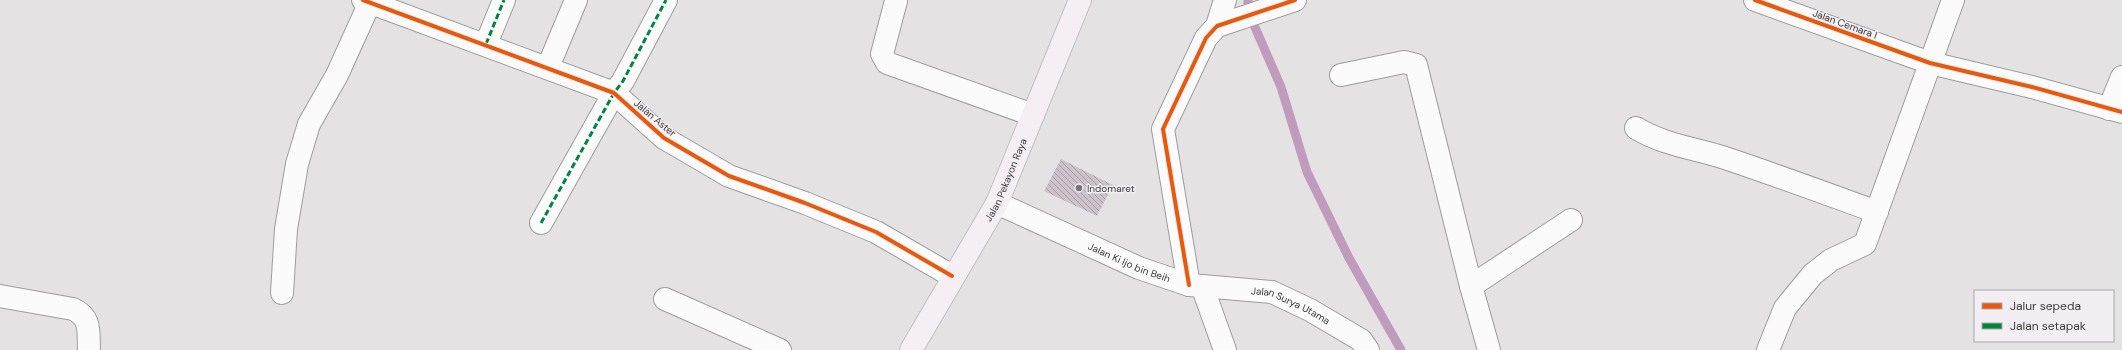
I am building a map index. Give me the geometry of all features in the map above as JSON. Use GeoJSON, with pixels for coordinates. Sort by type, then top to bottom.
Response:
{"type":"FeatureCollection","features":[{"type":"Feature","properties":{"kind":"main road","name":"Jalan Pekayon Raya"},"geometry":{"type":"LineString","coordinates":[[911,350],[952,276],[997,202],[1080,0]]}},
{"type":"Feature","properties":{"kind":"street"},"geometry":{"type":"LineString","coordinates":[[486,44],[504,0]]}},
{"type":"Feature","properties":{"kind":"street"},"geometry":{"type":"LineString","coordinates":[[548,67],[576,0]]}},
{"type":"Feature","properties":{"kind":"street"},"geometry":{"type":"LineString","coordinates":[[541,224],[614,93],[623,81],[666,0]]}},
{"type":"Feature","properties":{"kind":"street"},"geometry":{"type":"LineString","coordinates":[[1225,0],[1217,26],[1206,38],[1163,129],[1196,285],[1226,350]]}},
{"type":"Feature","properties":{"kind":"street"},"geometry":{"type":"LineString","coordinates":[[1217,26],[1295,0]]}},
{"type":"Feature","properties":{"kind":"street","name":"Jalan Cemara I"},"geometry":{"type":"LineString","coordinates":[[1755,0],[1930,63],[2032,87],[2116,111]]}},
{"type":"Feature","properties":{"kind":"street"},"geometry":{"type":"LineString","coordinates":[[1768,350],[1785,308],[1813,274],[1831,260],[1865,244],[1953,0]]}},
{"type":"Feature","properties":{"kind":"street"},"geometry":{"type":"LineString","coordinates":[[282,292],[286,229],[297,164],[306,131],[337,75],[368,1]]}},
{"type":"Feature","properties":{"kind":"street","name":"Jalan Aster"},"geometry":{"type":"LineString","coordinates":[[368,1],[548,67],[614,93],[664,138],[729,176],[804,203],[876,232],[952,276]]}},
{"type":"Feature","properties":{"kind":"street"},"geometry":{"type":"LineString","coordinates":[[896,1],[882,54],[887,63],[1033,115]]}},
{"type":"Feature","properties":{"kind":"street"},"geometry":{"type":"LineString","coordinates":[[1341,75],[1404,62],[1416,65],[1471,286],[1489,350]]}},
{"type":"Feature","properties":{"kind":"street"},"geometry":{"type":"LineString","coordinates":[[2116,111],[2122,76]]}},
{"type":"Feature","properties":{"kind":"street"},"geometry":{"type":"LineString","coordinates":[[1636,128],[1651,137],[1668,144],[1724,158],[1877,212]]}},
{"type":"Feature","properties":{"kind":"street","name":"Jalan Ki Ijo bin Beih"},"geometry":{"type":"LineString","coordinates":[[997,202],[1139,268],[1196,285]]}},
{"type":"Feature","properties":{"kind":"street"},"geometry":{"type":"LineString","coordinates":[[1471,286],[1571,220]]}},
{"type":"Feature","properties":{"kind":"street","name":"Jalan Surya Utama"},"geometry":{"type":"LineString","coordinates":[[1196,285],[1272,292],[1310,310],[1362,340],[1368,350]]}},
{"type":"Feature","properties":{"kind":"street"},"geometry":{"type":"LineString","coordinates":[[0,296],[73,309],[81,313],[86,318],[88,327],[89,350]]}},
{"type":"Feature","properties":{"kind":"street"},"geometry":{"type":"LineString","coordinates":[[665,299],[780,350]]}},
{"type":"Feature","properties":{"kind":"building","name":"Indomaret"},"geometry":{"type":"Polygon","coordinates":[[[1061,159],[1113,185],[1097,216],[1044,191],[1061,159]]]}},
{"type":"Feature","properties":{"kind":"waterway"},"geometry":{"type":"LineString","coordinates":[[1254,25],[1281,87],[1307,172],[1349,258],[1401,350]]}},
{"type":"Feature","properties":{"kind":"marked path"},"geometry":{"type":"LineString","coordinates":[[486,44],[504,0]]}},
{"type":"Feature","properties":{"kind":"marked path"},"geometry":{"type":"LineString","coordinates":[[541,223],[614,93],[623,81],[666,0]]}},
{"type":"Feature","properties":{"kind":"cycle path"},"geometry":{"type":"LineString","coordinates":[[363,0],[614,93],[664,138],[729,176],[805,203],[876,232],[952,276]]}},
{"type":"Feature","properties":{"kind":"cycle path"},"geometry":{"type":"LineString","coordinates":[[1189,285],[1163,129],[1206,38],[1217,26],[1295,0]]}},
{"type":"Feature","properties":{"kind":"cycle path"},"geometry":{"type":"LineString","coordinates":[[1755,0],[1930,63],[2032,87],[2122,112]]}},
{"type":"Feature","properties":{"kind":"place","name":"Indomaret"},"geometry":{"type":"Point","coordinates":[1079,188]}}]}
